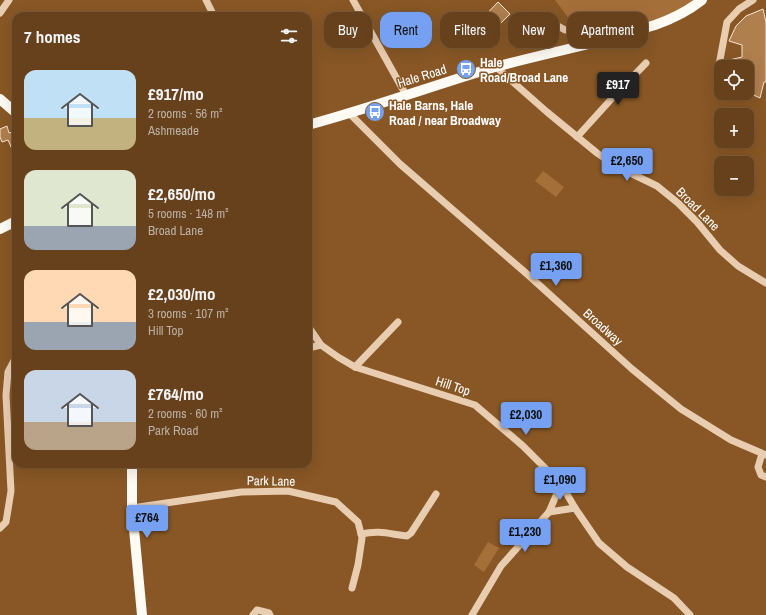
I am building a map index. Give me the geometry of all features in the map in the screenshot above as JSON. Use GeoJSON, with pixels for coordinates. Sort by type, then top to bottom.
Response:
{"type":"FeatureCollection","features":[{"type":"Feature","properties":{"kind":"main road","name":"Hale Road"},"geometry":{"type":"LineString","coordinates":[[648,27],[688,11],[702,0]]}},
{"type":"Feature","properties":{"kind":"main road","name":"Hale Road"},"geometry":{"type":"LineString","coordinates":[[312,125],[496,67],[572,48]]}},
{"type":"Feature","properties":{"kind":"main road"},"geometry":{"type":"LineString","coordinates":[[0,99],[12,110]]}},
{"type":"Feature","properties":{"kind":"main road"},"geometry":{"type":"LineString","coordinates":[[0,229],[12,223]]}},
{"type":"Feature","properties":{"kind":"main road"},"geometry":{"type":"LineString","coordinates":[[132,468],[132,508],[142,615]]}},
{"type":"Feature","properties":{"kind":"street"},"geometry":{"type":"LineString","coordinates":[[0,13],[9,0]]}},
{"type":"Feature","properties":{"kind":"street"},"geometry":{"type":"LineString","coordinates":[[206,0],[212,12]]}},
{"type":"Feature","properties":{"kind":"street"},"geometry":{"type":"LineString","coordinates":[[353,0],[406,95]]}},
{"type":"Feature","properties":{"kind":"street"},"geometry":{"type":"LineString","coordinates":[[720,60],[727,22],[739,9],[753,0]]}},
{"type":"Feature","properties":{"kind":"street"},"geometry":{"type":"LineString","coordinates":[[577,137],[646,63]]}},
{"type":"Feature","properties":{"kind":"street","name":"Broad Lane"},"geometry":{"type":"LineString","coordinates":[[496,67],[597,153],[614,164],[657,186],[678,203],[738,266],[766,283]]}},
{"type":"Feature","properties":{"kind":"street","name":"Broadway"},"geometry":{"type":"LineString","coordinates":[[350,114],[400,164],[681,410],[731,440],[764,454]]}},
{"type":"Feature","properties":{"kind":"street"},"geometry":{"type":"LineString","coordinates":[[355,367],[398,322]]}},
{"type":"Feature","properties":{"kind":"street","name":"Hill Top"},"geometry":{"type":"LineString","coordinates":[[312,331],[322,345],[355,367],[475,405],[523,446],[561,484],[575,508],[599,543],[627,567],[674,598],[690,615]]}},
{"type":"Feature","properties":{"kind":"street"},"geometry":{"type":"LineString","coordinates":[[312,347],[322,345]]}},
{"type":"Feature","properties":{"kind":"street"},"geometry":{"type":"LineString","coordinates":[[0,528],[6,522],[11,492],[6,395],[8,372],[12,364]]}},
{"type":"Feature","properties":{"kind":"street"},"geometry":{"type":"LineString","coordinates":[[764,454],[758,467],[761,475],[766,477]]}},
{"type":"Feature","properties":{"kind":"street"},"geometry":{"type":"LineString","coordinates":[[472,615],[501,566],[549,512],[561,484]]}},
{"type":"Feature","properties":{"kind":"street","name":"Park Lane"},"geometry":{"type":"LineString","coordinates":[[132,508],[241,492],[288,491],[336,502],[358,522],[361,534]]}},
{"type":"Feature","properties":{"kind":"street"},"geometry":{"type":"LineString","coordinates":[[352,588],[358,565],[362,538],[361,534],[372,531],[381,531],[407,536],[411,533],[436,494]]}},
{"type":"Feature","properties":{"kind":"street"},"geometry":{"type":"LineString","coordinates":[[549,512],[575,508]]}},
{"type":"Feature","properties":{"kind":"street"},"geometry":{"type":"LineString","coordinates":[[253,615],[257,610],[269,612],[270,615]]}},
{"type":"Feature","properties":{"kind":"shaded area"},"geometry":{"type":"Polygon","coordinates":[[[555,0],[702,0],[688,11],[648,24],[648,12],[567,12],[567,16],[555,0]]]}},
{"type":"Feature","properties":{"kind":"shaded area"},"geometry":{"type":"Polygon","coordinates":[[[543,171],[564,187],[556,197],[535,181],[543,171]]]}},
{"type":"Feature","properties":{"kind":"shaded area"},"geometry":{"type":"Polygon","coordinates":[[[488,542],[499,548],[484,572],[474,565],[488,542]]]}},
{"type":"Feature","properties":{"kind":"building"},"geometry":{"type":"Polygon","coordinates":[[[498,2],[508,12],[508,16],[500,24],[500,12],[488,12],[498,2]]]}},
{"type":"Feature","properties":{"kind":"building"},"geometry":{"type":"Polygon","coordinates":[[[763,9],[766,22],[766,82],[764,82],[760,98],[754,95],[754,60],[729,60],[742,57],[742,45],[729,41],[736,26],[746,16],[763,9]]]}},
{"type":"Feature","properties":{"kind":"building"},"geometry":{"type":"Polygon","coordinates":[[[7,126],[9,133],[12,132],[12,149],[8,140],[2,142],[0,137],[0,129],[7,126]]]}},
{"type":"Feature","properties":{"kind":"place","name":"Hale Road/Broad Lane"},"geometry":{"type":"Point","coordinates":[466,69]}},
{"type":"Feature","properties":{"kind":"place","name":"Hale Barns, Hale Road / near Broadway"},"geometry":{"type":"Point","coordinates":[375,112]}}]}
